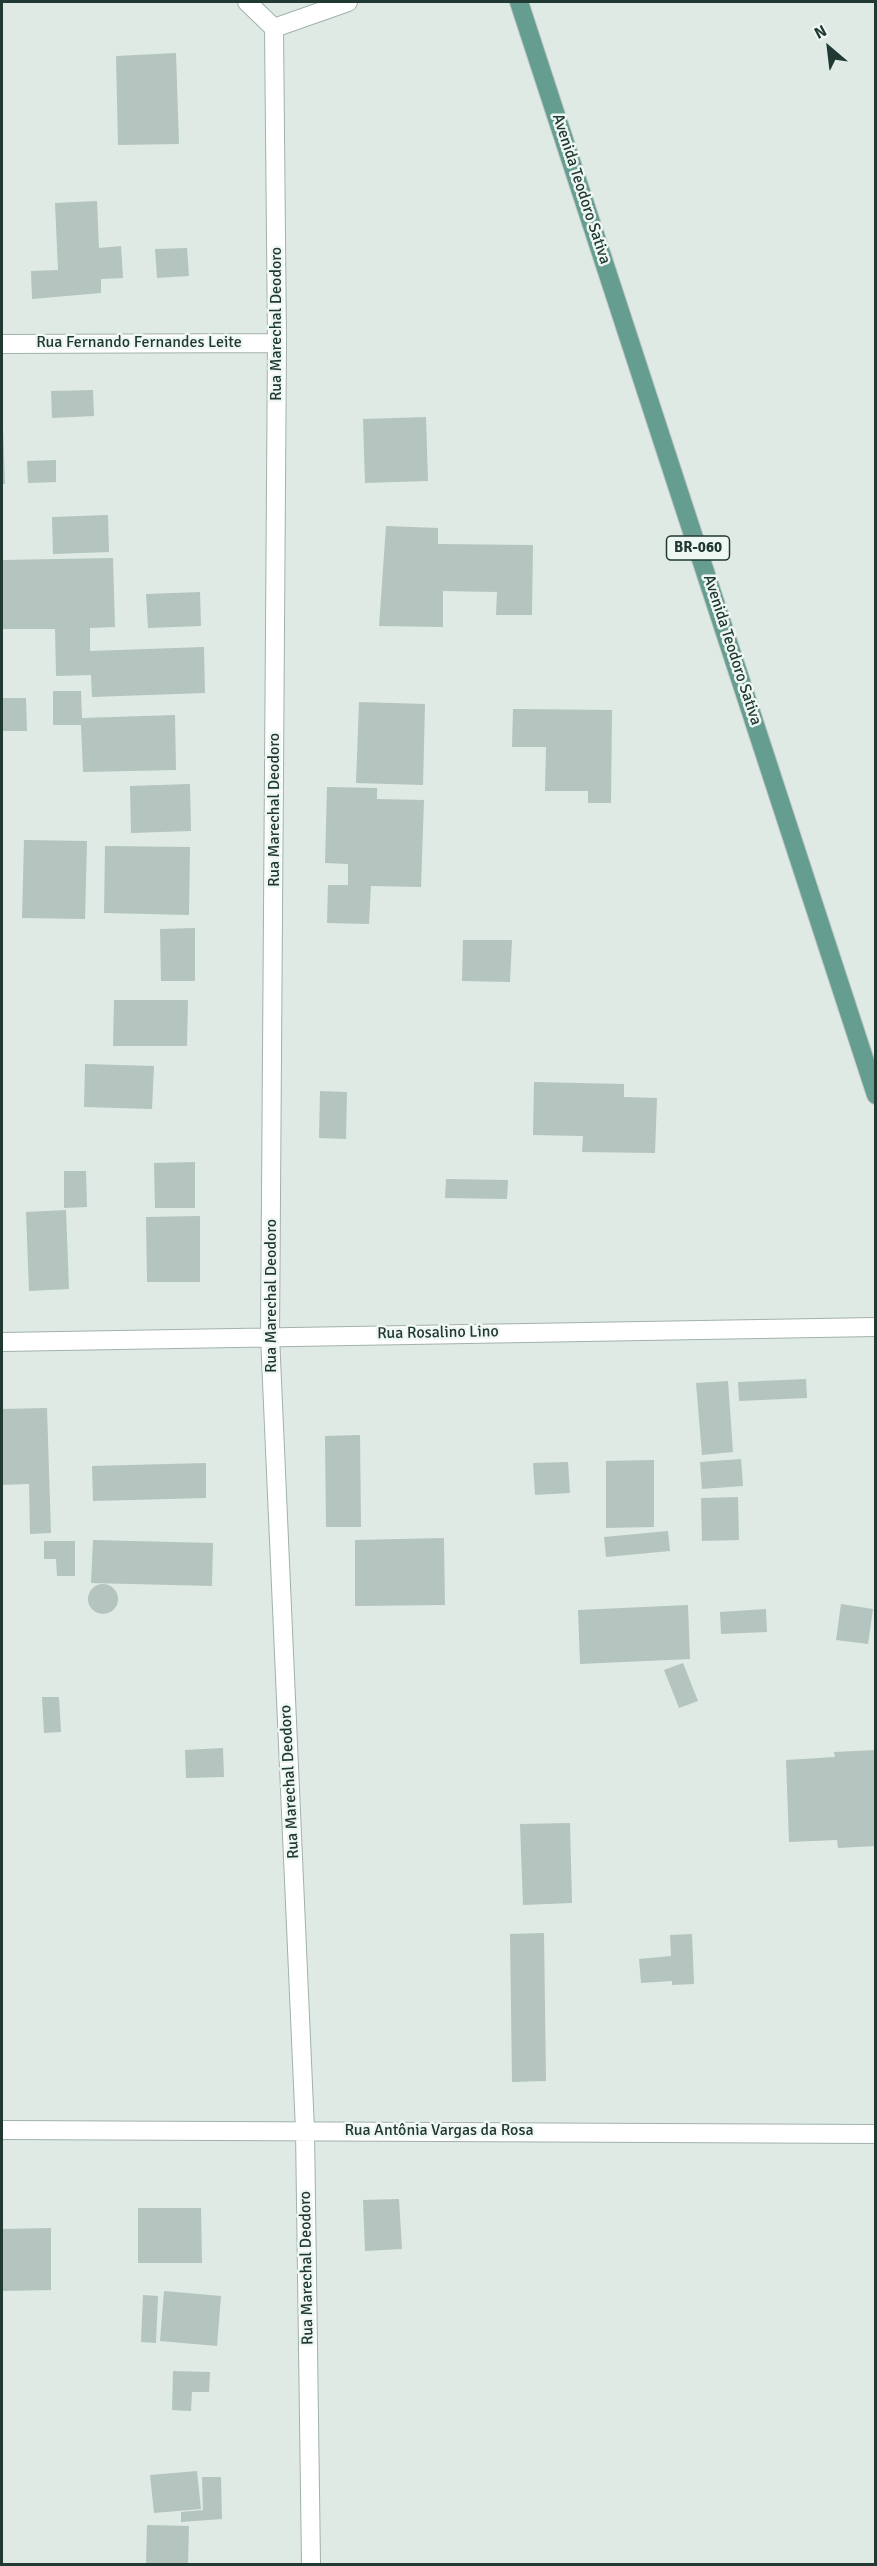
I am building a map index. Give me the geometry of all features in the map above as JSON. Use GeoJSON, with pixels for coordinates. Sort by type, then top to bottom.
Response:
{"type":"FeatureCollection","features":[{"type":"Feature","properties":{"kind":"main road","name":"Avenida Teodoro Sativa"},"geometry":{"type":"LineString","coordinates":[[519,2],[876,1095]]}},
{"type":"Feature","properties":{"kind":"street"},"geometry":{"type":"LineString","coordinates":[[247,2],[274,28],[348,2]]}},
{"type":"Feature","properties":{"kind":"street","name":"Rua Marechal Deodoro"},"geometry":{"type":"LineString","coordinates":[[274,28],[277,342],[270,1336],[305,2130],[311,2565]]}},
{"type":"Feature","properties":{"kind":"street","name":"Rua Fernando Fernandes Leite"},"geometry":{"type":"LineString","coordinates":[[2,344],[277,342]]}},
{"type":"Feature","properties":{"kind":"street","name":"Rua Rosalino Lino"},"geometry":{"type":"LineString","coordinates":[[2,1342],[876,1328]]}},
{"type":"Feature","properties":{"kind":"street","name":"Rua Antônia Vargas da Rosa"},"geometry":{"type":"LineString","coordinates":[[2,2130],[876,2134]]}},
{"type":"Feature","properties":{"kind":"building"},"geometry":{"type":"Polygon","coordinates":[[[176,53],[179,144],[118,145],[116,56],[176,53]]]}},
{"type":"Feature","properties":{"kind":"building"},"geometry":{"type":"Polygon","coordinates":[[[97,201],[99,248],[121,246],[123,278],[101,279],[101,293],[32,299],[31,271],[58,270],[55,203],[97,201]]]}},
{"type":"Feature","properties":{"kind":"building"},"geometry":{"type":"Polygon","coordinates":[[[187,248],[189,276],[157,278],[155,249],[187,248]]]}},
{"type":"Feature","properties":{"kind":"building"},"geometry":{"type":"Polygon","coordinates":[[[93,390],[94,416],[52,418],[51,391],[93,390]]]}},
{"type":"Feature","properties":{"kind":"building"},"geometry":{"type":"Polygon","coordinates":[[[426,417],[428,481],[365,483],[363,419],[426,417]]]}},
{"type":"Feature","properties":{"kind":"building"},"geometry":{"type":"Polygon","coordinates":[[[3,426],[5,484],[2,484],[3,426]]]}},
{"type":"Feature","properties":{"kind":"building"},"geometry":{"type":"Polygon","coordinates":[[[56,460],[56,482],[28,483],[27,461],[56,460]]]}},
{"type":"Feature","properties":{"kind":"building"},"geometry":{"type":"Polygon","coordinates":[[[108,515],[109,552],[53,554],[52,517],[108,515]]]}},
{"type":"Feature","properties":{"kind":"building"},"geometry":{"type":"Polygon","coordinates":[[[386,526],[438,528],[438,544],[533,545],[532,615],[496,615],[497,592],[443,591],[443,627],[379,626],[386,526]]]}},
{"type":"Feature","properties":{"kind":"building"},"geometry":{"type":"Polygon","coordinates":[[[113,558],[115,627],[90,628],[90,651],[204,647],[205,693],[92,697],[91,675],[56,676],[55,629],[2,629],[2,560],[113,558]]]}},
{"type":"Feature","properties":{"kind":"building"},"geometry":{"type":"Polygon","coordinates":[[[200,592],[201,626],[148,628],[146,594],[200,592]]]}},
{"type":"Feature","properties":{"kind":"building"},"geometry":{"type":"Polygon","coordinates":[[[53,691],[81,691],[82,718],[175,715],[176,770],[83,772],[81,725],[53,725],[53,691]]]}},
{"type":"Feature","properties":{"kind":"building"},"geometry":{"type":"Polygon","coordinates":[[[2,698],[26,698],[27,731],[2,731],[2,698]]]}},
{"type":"Feature","properties":{"kind":"building"},"geometry":{"type":"Polygon","coordinates":[[[359,702],[425,704],[423,785],[356,783],[359,702]]]}},
{"type":"Feature","properties":{"kind":"building"},"geometry":{"type":"Polygon","coordinates":[[[513,709],[612,710],[611,803],[588,803],[588,791],[545,791],[546,747],[512,747],[513,709]]]}},
{"type":"Feature","properties":{"kind":"building"},"geometry":{"type":"Polygon","coordinates":[[[190,784],[191,831],[131,833],[130,786],[190,784]]]}},
{"type":"Feature","properties":{"kind":"building"},"geometry":{"type":"Polygon","coordinates":[[[327,787],[377,788],[377,799],[424,800],[421,887],[371,886],[369,924],[327,923],[328,885],[348,885],[348,864],[325,863],[327,787]]]}},
{"type":"Feature","properties":{"kind":"building"},"geometry":{"type":"Polygon","coordinates":[[[24,840],[87,841],[85,919],[22,918],[24,840]]]}},
{"type":"Feature","properties":{"kind":"building"},"geometry":{"type":"Polygon","coordinates":[[[105,846],[190,847],[189,915],[104,913],[105,846]]]}},
{"type":"Feature","properties":{"kind":"building"},"geometry":{"type":"Polygon","coordinates":[[[195,928],[195,981],[161,981],[160,929],[195,928]]]}},
{"type":"Feature","properties":{"kind":"building"},"geometry":{"type":"Polygon","coordinates":[[[463,940],[512,940],[510,982],[462,981],[463,940]]]}},
{"type":"Feature","properties":{"kind":"building"},"geometry":{"type":"Polygon","coordinates":[[[114,1000],[188,1000],[187,1046],[113,1046],[114,1000]]]}},
{"type":"Feature","properties":{"kind":"building"},"geometry":{"type":"Polygon","coordinates":[[[85,1064],[154,1066],[152,1109],[84,1107],[85,1064]]]}},
{"type":"Feature","properties":{"kind":"building"},"geometry":{"type":"Polygon","coordinates":[[[534,1082],[624,1084],[624,1097],[657,1098],[655,1153],[582,1152],[583,1136],[533,1135],[534,1082]]]}},
{"type":"Feature","properties":{"kind":"building"},"geometry":{"type":"Polygon","coordinates":[[[320,1091],[347,1092],[346,1139],[319,1138],[320,1091]]]}},
{"type":"Feature","properties":{"kind":"building"},"geometry":{"type":"Polygon","coordinates":[[[195,1162],[195,1208],[155,1208],[154,1163],[195,1162]]]}},
{"type":"Feature","properties":{"kind":"building"},"geometry":{"type":"Polygon","coordinates":[[[64,1171],[86,1171],[87,1207],[64,1208],[64,1171]]]}},
{"type":"Feature","properties":{"kind":"building"},"geometry":{"type":"Polygon","coordinates":[[[446,1179],[508,1180],[507,1199],[445,1198],[446,1179]]]}},
{"type":"Feature","properties":{"kind":"building"},"geometry":{"type":"Polygon","coordinates":[[[66,1210],[69,1289],[29,1291],[26,1212],[66,1210]]]}},
{"type":"Feature","properties":{"kind":"building"},"geometry":{"type":"Polygon","coordinates":[[[200,1216],[200,1282],[147,1282],[146,1217],[200,1216]]]}},
{"type":"Feature","properties":{"kind":"building"},"geometry":{"type":"Polygon","coordinates":[[[806,1379],[807,1398],[739,1401],[738,1382],[806,1379]]]}},
{"type":"Feature","properties":{"kind":"building"},"geometry":{"type":"Polygon","coordinates":[[[728,1381],[733,1452],[702,1455],[696,1383],[728,1381]]]}},
{"type":"Feature","properties":{"kind":"building"},"geometry":{"type":"Polygon","coordinates":[[[47,1408],[51,1533],[30,1534],[29,1484],[2,1485],[2,1409],[47,1408]]]}},
{"type":"Feature","properties":{"kind":"building"},"geometry":{"type":"Polygon","coordinates":[[[360,1435],[361,1527],[326,1527],[325,1436],[360,1435]]]}},
{"type":"Feature","properties":{"kind":"building"},"geometry":{"type":"Polygon","coordinates":[[[741,1459],[743,1486],[702,1489],[700,1462],[741,1459]]]}},
{"type":"Feature","properties":{"kind":"building"},"geometry":{"type":"Polygon","coordinates":[[[654,1460],[654,1527],[606,1528],[606,1461],[654,1460]]]}},
{"type":"Feature","properties":{"kind":"building"},"geometry":{"type":"Polygon","coordinates":[[[568,1462],[570,1493],[535,1495],[533,1463],[568,1462]]]}},
{"type":"Feature","properties":{"kind":"building"},"geometry":{"type":"Polygon","coordinates":[[[206,1463],[206,1498],[93,1501],[92,1466],[206,1463]]]}},
{"type":"Feature","properties":{"kind":"building"},"geometry":{"type":"Polygon","coordinates":[[[738,1497],[739,1540],[702,1541],[701,1498],[738,1497]]]}},
{"type":"Feature","properties":{"kind":"building"},"geometry":{"type":"Polygon","coordinates":[[[668,1531],[670,1551],[606,1557],[604,1537],[668,1531]]]}},
{"type":"Feature","properties":{"kind":"building"},"geometry":{"type":"Polygon","coordinates":[[[444,1538],[445,1605],[355,1606],[355,1540],[444,1538]]]}},
{"type":"Feature","properties":{"kind":"building"},"geometry":{"type":"Polygon","coordinates":[[[93,1540],[213,1543],[212,1586],[91,1583],[93,1540]]]}},
{"type":"Feature","properties":{"kind":"building"},"geometry":{"type":"Polygon","coordinates":[[[44,1541],[75,1541],[75,1576],[57,1576],[56,1559],[44,1559],[44,1541]]]}},
{"type":"Feature","properties":{"kind":"building"},"geometry":{"type":"Polygon","coordinates":[[[103,1584],[114,1588],[118,1599],[114,1610],[103,1614],[92,1610],[88,1599],[92,1588],[103,1584]]]}},
{"type":"Feature","properties":{"kind":"building"},"geometry":{"type":"Polygon","coordinates":[[[841,1604],[873,1609],[868,1644],[836,1640],[841,1604]]]}},
{"type":"Feature","properties":{"kind":"building"},"geometry":{"type":"Polygon","coordinates":[[[688,1605],[690,1659],[580,1664],[578,1610],[688,1605]]]}},
{"type":"Feature","properties":{"kind":"building"},"geometry":{"type":"Polygon","coordinates":[[[766,1609],[767,1632],[721,1634],[720,1612],[766,1609]]]}},
{"type":"Feature","properties":{"kind":"building"},"geometry":{"type":"Polygon","coordinates":[[[683,1663],[698,1701],[679,1708],[664,1670],[683,1663]]]}},
{"type":"Feature","properties":{"kind":"building"},"geometry":{"type":"Polygon","coordinates":[[[42,1697],[59,1697],[61,1732],[44,1733],[42,1697]]]}},
{"type":"Feature","properties":{"kind":"building"},"geometry":{"type":"Polygon","coordinates":[[[223,1748],[224,1777],[186,1778],[185,1750],[223,1748]]]}},
{"type":"Feature","properties":{"kind":"building"},"geometry":{"type":"Polygon","coordinates":[[[876,1750],[876,1846],[838,1848],[837,1840],[789,1842],[786,1760],[835,1757],[834,1752],[876,1750]]]}},
{"type":"Feature","properties":{"kind":"building"},"geometry":{"type":"Polygon","coordinates":[[[570,1823],[572,1903],[523,1905],[520,1824],[570,1823]]]}},
{"type":"Feature","properties":{"kind":"building"},"geometry":{"type":"Polygon","coordinates":[[[544,1933],[546,2081],[512,2082],[510,1934],[544,1933]]]}},
{"type":"Feature","properties":{"kind":"building"},"geometry":{"type":"Polygon","coordinates":[[[692,1934],[694,1984],[672,1985],[672,1981],[641,1983],[639,1959],[671,1956],[670,1935],[692,1934]]]}},
{"type":"Feature","properties":{"kind":"building"},"geometry":{"type":"Polygon","coordinates":[[[399,2199],[402,2249],[365,2251],[363,2200],[399,2199]]]}},
{"type":"Feature","properties":{"kind":"building"},"geometry":{"type":"Polygon","coordinates":[[[138,2208],[201,2208],[202,2263],[138,2263],[138,2208]]]}},
{"type":"Feature","properties":{"kind":"building"},"geometry":{"type":"Polygon","coordinates":[[[51,2228],[51,2290],[2,2291],[2,2229],[51,2228]]]}},
{"type":"Feature","properties":{"kind":"building"},"geometry":{"type":"Polygon","coordinates":[[[164,2291],[221,2296],[217,2346],[160,2341],[164,2291]]]}},
{"type":"Feature","properties":{"kind":"building"},"geometry":{"type":"Polygon","coordinates":[[[143,2295],[158,2296],[156,2343],[141,2342],[143,2295]]]}},
{"type":"Feature","properties":{"kind":"building"},"geometry":{"type":"Polygon","coordinates":[[[173,2371],[210,2372],[209,2392],[192,2392],[191,2411],[172,2410],[173,2371]]]}},
{"type":"Feature","properties":{"kind":"building"},"geometry":{"type":"Polygon","coordinates":[[[197,2471],[201,2509],[154,2513],[150,2475],[197,2471]]]}},
{"type":"Feature","properties":{"kind":"building"},"geometry":{"type":"Polygon","coordinates":[[[202,2477],[221,2477],[222,2519],[181,2522],[181,2512],[203,2510],[202,2477]]]}},
{"type":"Feature","properties":{"kind":"building"},"geometry":{"type":"Polygon","coordinates":[[[147,2525],[189,2526],[188,2564],[146,2564],[147,2525]]]}}]}
